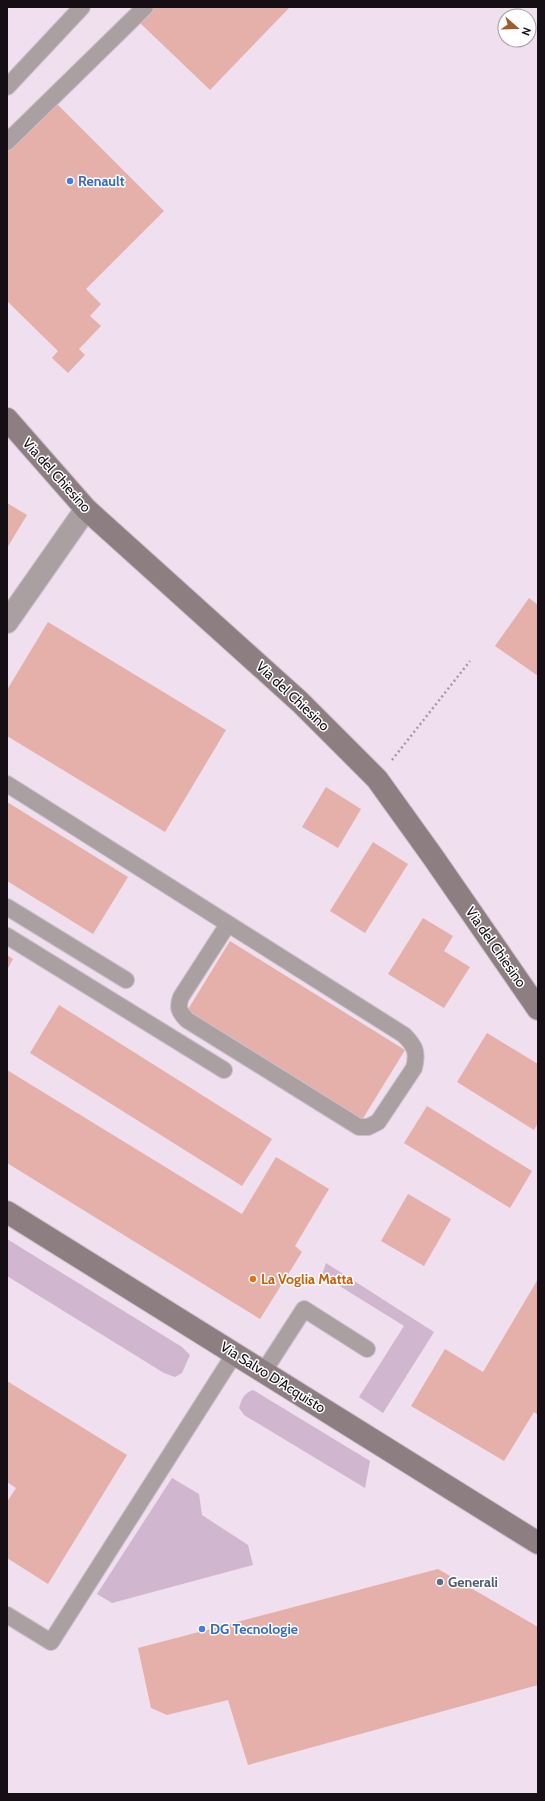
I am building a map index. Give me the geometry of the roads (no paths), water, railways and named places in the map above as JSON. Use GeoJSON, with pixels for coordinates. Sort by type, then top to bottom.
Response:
{"type":"FeatureCollection","features":[{"type":"Feature","properties":{"kind":"street","name":"Via del Chiesino"},"geometry":{"type":"LineString","coordinates":[[7,419],[86,509],[300,702],[377,779],[538,1009]]}},
{"type":"Feature","properties":{"kind":"street"},"geometry":{"type":"LineString","coordinates":[[7,622],[86,509]]}},
{"type":"Feature","properties":{"kind":"street","name":"Via Salvo D'Acquisto"},"geometry":{"type":"LineString","coordinates":[[7,1212],[538,1543]]}},
{"type":"Feature","properties":{"kind":"lane"},"geometry":{"type":"LineString","coordinates":[[7,87],[82,7]]}},
{"type":"Feature","properties":{"kind":"lane"},"geometry":{"type":"LineString","coordinates":[[7,142],[145,7]]}},
{"type":"Feature","properties":{"kind":"lane"},"geometry":{"type":"LineString","coordinates":[[7,784],[228,924],[404,1036],[414,1045],[416,1059],[414,1068],[378,1122],[368,1128],[359,1127],[187,1020],[180,1014],[178,1005],[181,996],[228,924]]}},
{"type":"Feature","properties":{"kind":"lane"},"geometry":{"type":"LineString","coordinates":[[7,907],[126,980]]}},
{"type":"Feature","properties":{"kind":"lane"},"geometry":{"type":"LineString","coordinates":[[7,936],[224,1070]]}},
{"type":"Feature","properties":{"kind":"lane"},"geometry":{"type":"LineString","coordinates":[[264,1371],[304,1309],[367,1349]]}},
{"type":"Feature","properties":{"kind":"lane"},"geometry":{"type":"LineString","coordinates":[[7,1615],[51,1642],[235,1353]]}},
{"type":"Feature","properties":{"kind":"place","name":"Renault"},"geometry":{"type":"Point","coordinates":[70,181]}},
{"type":"Feature","properties":{"kind":"place","name":"La Voglia Matta"},"geometry":{"type":"Point","coordinates":[253,1279]}},
{"type":"Feature","properties":{"kind":"place","name":"Generali"},"geometry":{"type":"Point","coordinates":[440,1582]}},
{"type":"Feature","properties":{"kind":"place","name":"DG Tecnologie"},"geometry":{"type":"Point","coordinates":[202,1629]}}]}
